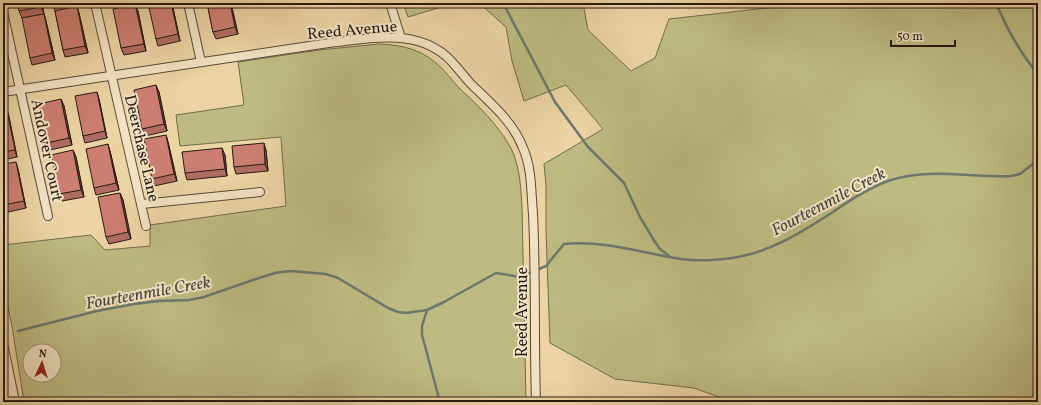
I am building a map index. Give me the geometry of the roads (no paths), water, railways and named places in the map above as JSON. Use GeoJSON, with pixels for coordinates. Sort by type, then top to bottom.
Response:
{"type":"FeatureCollection","features":[{"type":"Feature","properties":{"kind":"street","name":"Deerchase Lane"},"geometry":{"type":"LineString","coordinates":[[95,3],[146,226]]}},
{"type":"Feature","properties":{"kind":"street"},"geometry":{"type":"LineString","coordinates":[[188,3],[201,62]]}},
{"type":"Feature","properties":{"kind":"street"},"geometry":{"type":"LineString","coordinates":[[390,3],[401,38]]}},
{"type":"Feature","properties":{"kind":"street","name":"Andover Court"},"geometry":{"type":"LineString","coordinates":[[3,12],[48,216]]}},
{"type":"Feature","properties":{"kind":"street","name":"Reed Avenue"},"geometry":{"type":"LineString","coordinates":[[3,92],[329,43],[375,38],[401,38],[424,42],[438,50],[446,56],[470,83],[496,108],[524,149],[529,169],[535,246],[534,299],[536,402]]}},
{"type":"Feature","properties":{"kind":"street"},"geometry":{"type":"LineString","coordinates":[[142,204],[260,192]]}},
{"type":"Feature","properties":{"kind":"street"},"geometry":{"type":"LineString","coordinates":[[3,348],[14,402]]}},
{"type":"Feature","properties":{"kind":"waterway"},"geometry":{"type":"LineString","coordinates":[[503,3],[555,102],[588,147],[624,183],[640,217],[655,242],[660,249],[669,256]]}},
{"type":"Feature","properties":{"kind":"waterway"},"geometry":{"type":"LineString","coordinates":[[996,3],[1014,40],[1038,74]]}},
{"type":"Feature","properties":{"kind":"waterway","name":"Fourteenmile Creek"},"geometry":{"type":"LineString","coordinates":[[18,331],[97,311],[134,304],[189,300],[204,297],[275,273],[290,271],[326,274],[338,278],[388,308],[398,312],[406,313],[427,310],[496,273],[520,277],[546,266],[564,244],[579,243],[608,245],[687,260],[732,258],[759,252],[785,241],[859,195],[888,181],[903,177],[934,174],[1011,176],[1020,174],[1038,160]]}},
{"type":"Feature","properties":{"kind":"waterway"},"geometry":{"type":"LineString","coordinates":[[427,310],[422,326],[422,335],[440,402]]}}]}
